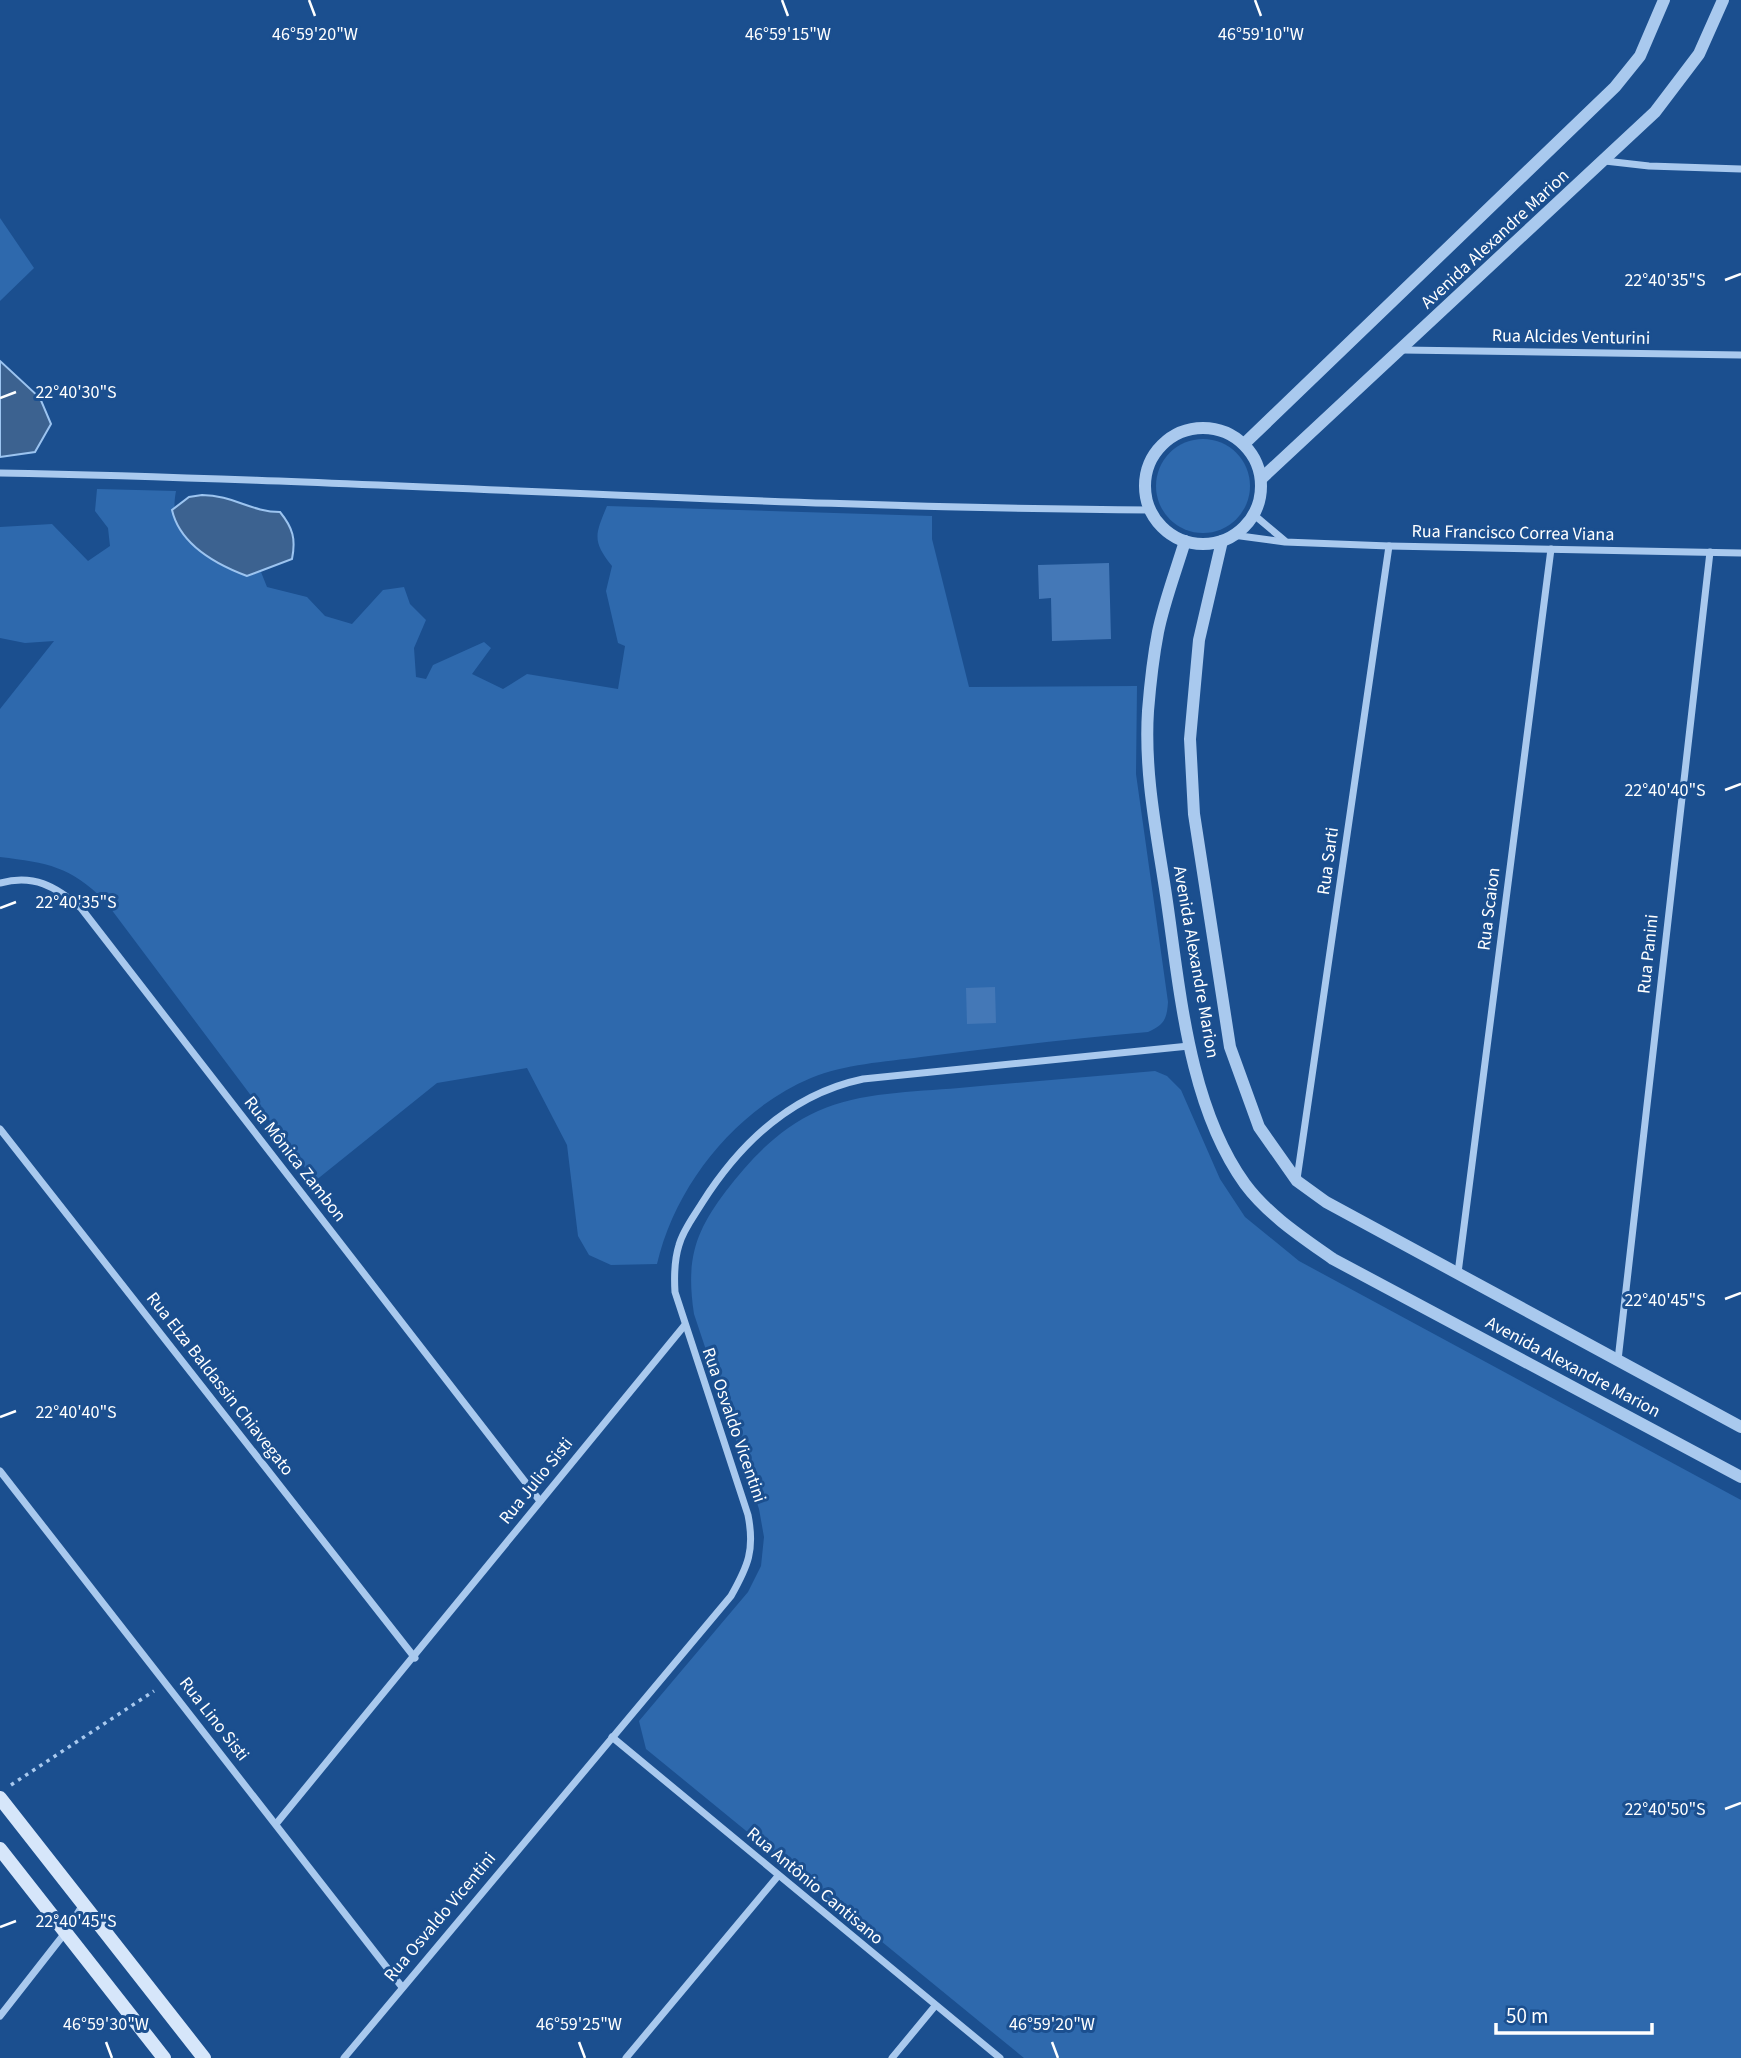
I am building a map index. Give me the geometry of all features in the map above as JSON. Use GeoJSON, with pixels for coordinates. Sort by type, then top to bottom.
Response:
{"type":"FeatureCollection","features":[{"type":"Feature","properties":{"kind":"main road"},"geometry":{"type":"LineString","coordinates":[[0,1798],[82,1906],[204,2058]]}},
{"type":"Feature","properties":{"kind":"main road"},"geometry":{"type":"LineString","coordinates":[[0,1849],[164,2058]]}},
{"type":"Feature","properties":{"kind":"street","name":"Avenida Alexandre Marion"},"geometry":{"type":"LineString","coordinates":[[1244,444],[1615,87],[1640,56],[1664,0]]}},
{"type":"Feature","properties":{"kind":"street","name":"Avenida Alexandre Marion"},"geometry":{"type":"LineString","coordinates":[[1261,479],[1656,112],[1699,54],[1723,0]]}},
{"type":"Feature","properties":{"kind":"street"},"geometry":{"type":"LineString","coordinates":[[1605,161],[1649,166],[1741,169]]}},
{"type":"Feature","properties":{"kind":"street","name":"Rua Alcides Venturini"},"geometry":{"type":"LineString","coordinates":[[1401,350],[1741,355]]}},
{"type":"Feature","properties":{"kind":"street"},"geometry":{"type":"LineString","coordinates":[[1208,428],[1227,433],[1244,444],[1255,460],[1261,479],[1260,499],[1253,514],[1228,538],[1204,544],[1185,541],[1171,534],[1150,510],[1145,491],[1146,471],[1155,453],[1169,438],[1188,430],[1208,428]]}},
{"type":"Feature","properties":{"kind":"street"},"geometry":{"type":"LineString","coordinates":[[0,473],[219,477],[766,501],[1150,510]]}},
{"type":"Feature","properties":{"kind":"street"},"geometry":{"type":"LineString","coordinates":[[1253,514],[1285,541]]}},
{"type":"Feature","properties":{"kind":"street","name":"Avenida Alexandre Marion"},"geometry":{"type":"LineString","coordinates":[[1228,538],[1199,640],[1190,740],[1194,814],[1230,1047],[1259,1127],[1297,1181],[1326,1202],[1741,1427]]}},
{"type":"Feature","properties":{"kind":"street","name":"Rua Francisco Correa Viana"},"geometry":{"type":"LineString","coordinates":[[1228,538],[1389,546],[1741,553]]}},
{"type":"Feature","properties":{"kind":"street","name":"Avenida Alexandre Marion"},"geometry":{"type":"LineString","coordinates":[[1185,541],[1158,632],[1148,713],[1148,752],[1153,811],[1189,1046],[1213,1123],[1230,1160],[1246,1186],[1279,1220],[1333,1259],[1741,1477]]}},
{"type":"Feature","properties":{"kind":"street","name":"Rua Sarti"},"geometry":{"type":"LineString","coordinates":[[1297,1181],[1389,546]]}},
{"type":"Feature","properties":{"kind":"street","name":"Rua Scaion"},"geometry":{"type":"LineString","coordinates":[[1458,1273],[1551,549]]}},
{"type":"Feature","properties":{"kind":"street","name":"Rua Panini"},"geometry":{"type":"LineString","coordinates":[[1618,1360],[1710,552]]}},
{"type":"Feature","properties":{"kind":"street","name":"Rua Mônica Zambon"},"geometry":{"type":"LineString","coordinates":[[0,883],[24,879],[45,882],[81,908],[540,1501]]}},
{"type":"Feature","properties":{"kind":"street","name":"Rua Osvaldo Vicentini"},"geometry":{"type":"LineString","coordinates":[[344,2058],[731,1596],[747,1566],[752,1538],[748,1515],[675,1292],[674,1265],[679,1242],[731,1162],[752,1139],[807,1098],[838,1084],[863,1079],[1189,1046]]}},
{"type":"Feature","properties":{"kind":"street","name":"Rua Elza Baldassin Chiavegato"},"geometry":{"type":"LineString","coordinates":[[0,1129],[415,1658]]}},
{"type":"Feature","properties":{"kind":"street","name":"Rua Julio Sisti"},"geometry":{"type":"LineString","coordinates":[[276,1824],[415,1658],[684,1326]]}},
{"type":"Feature","properties":{"kind":"street","name":"Rua Lino Sisti"},"geometry":{"type":"LineString","coordinates":[[0,1471],[402,1987]]}},
{"type":"Feature","properties":{"kind":"street","name":"Rua Antônio Cantisano"},"geometry":{"type":"LineString","coordinates":[[612,1737],[1000,2058]]}},
{"type":"Feature","properties":{"kind":"street"},"geometry":{"type":"LineString","coordinates":[[626,2058],[778,1876]]}},
{"type":"Feature","properties":{"kind":"street"},"geometry":{"type":"LineString","coordinates":[[0,2016],[65,1933],[82,1906]]}},
{"type":"Feature","properties":{"kind":"street"},"geometry":{"type":"LineString","coordinates":[[892,2058],[935,2006]]}},
{"type":"Feature","properties":{"kind":"path"},"geometry":{"type":"LineString","coordinates":[[0,1792],[166,1684]]}},
{"type":"Feature","properties":{"kind":"shaded area"},"geometry":{"type":"Polygon","coordinates":[[[0,218],[34,268],[0,301],[0,218]]]}},
{"type":"Feature","properties":{"kind":"shaded area"},"geometry":{"type":"Polygon","coordinates":[[[0,361],[40,398],[51,424],[35,452],[0,457],[0,361]]]}},
{"type":"Feature","properties":{"kind":"shaded area"},"geometry":{"type":"Polygon","coordinates":[[[1194,439],[1212,439],[1237,452],[1247,468],[1250,486],[1247,504],[1237,520],[1212,533],[1194,533],[1169,520],[1156,495],[1156,477],[1169,452],[1194,439]]]}},
{"type":"Feature","properties":{"kind":"shaded area"},"geometry":{"type":"Polygon","coordinates":[[[97,489],[176,491],[177,524],[193,545],[247,576],[261,572],[267,587],[307,597],[325,616],[352,624],[383,590],[404,587],[410,604],[426,620],[414,648],[416,677],[426,679],[433,665],[484,642],[491,648],[472,674],[503,689],[527,674],[618,689],[625,646],[618,643],[606,591],[612,566],[601,550],[597,538],[607,506],[932,516],[932,539],[969,687],[1137,686],[1136,774],[1168,1002],[1167,1013],[1158,1027],[1148,1032],[879,1062],[811,1078],[783,1092],[757,1110],[712,1154],[678,1207],[657,1264],[611,1265],[589,1255],[578,1236],[567,1145],[527,1068],[437,1083],[315,1181],[105,901],[69,873],[45,864],[0,857],[0,709],[54,641],[25,643],[0,638],[0,527],[52,524],[88,561],[110,546],[108,528],[95,511],[97,489]]]}},
{"type":"Feature","properties":{"kind":"shaded area"},"geometry":{"type":"Polygon","coordinates":[[[202,495],[280,512],[292,534],[292,559],[247,576],[200,552],[183,533],[172,510],[189,497],[202,495]]]}},
{"type":"Feature","properties":{"kind":"shaded area"},"geometry":{"type":"Polygon","coordinates":[[[1155,1071],[1167,1076],[1181,1090],[1220,1179],[1245,1217],[1299,1261],[1741,1500],[1741,2058],[1024,2058],[646,1749],[639,1721],[748,1592],[761,1566],[764,1537],[759,1509],[694,1314],[692,1295],[695,1248],[706,1220],[726,1191],[756,1156],[791,1126],[818,1111],[851,1100],[887,1094],[1155,1071]]]}},
{"type":"Feature","properties":{"kind":"building"},"geometry":{"type":"Polygon","coordinates":[[[1109,563],[1111,639],[1052,641],[1051,598],[1039,599],[1038,565],[1109,563]]]}},
{"type":"Feature","properties":{"kind":"building"},"geometry":{"type":"Polygon","coordinates":[[[995,987],[996,1023],[967,1024],[966,988],[995,987]]]}}]}
